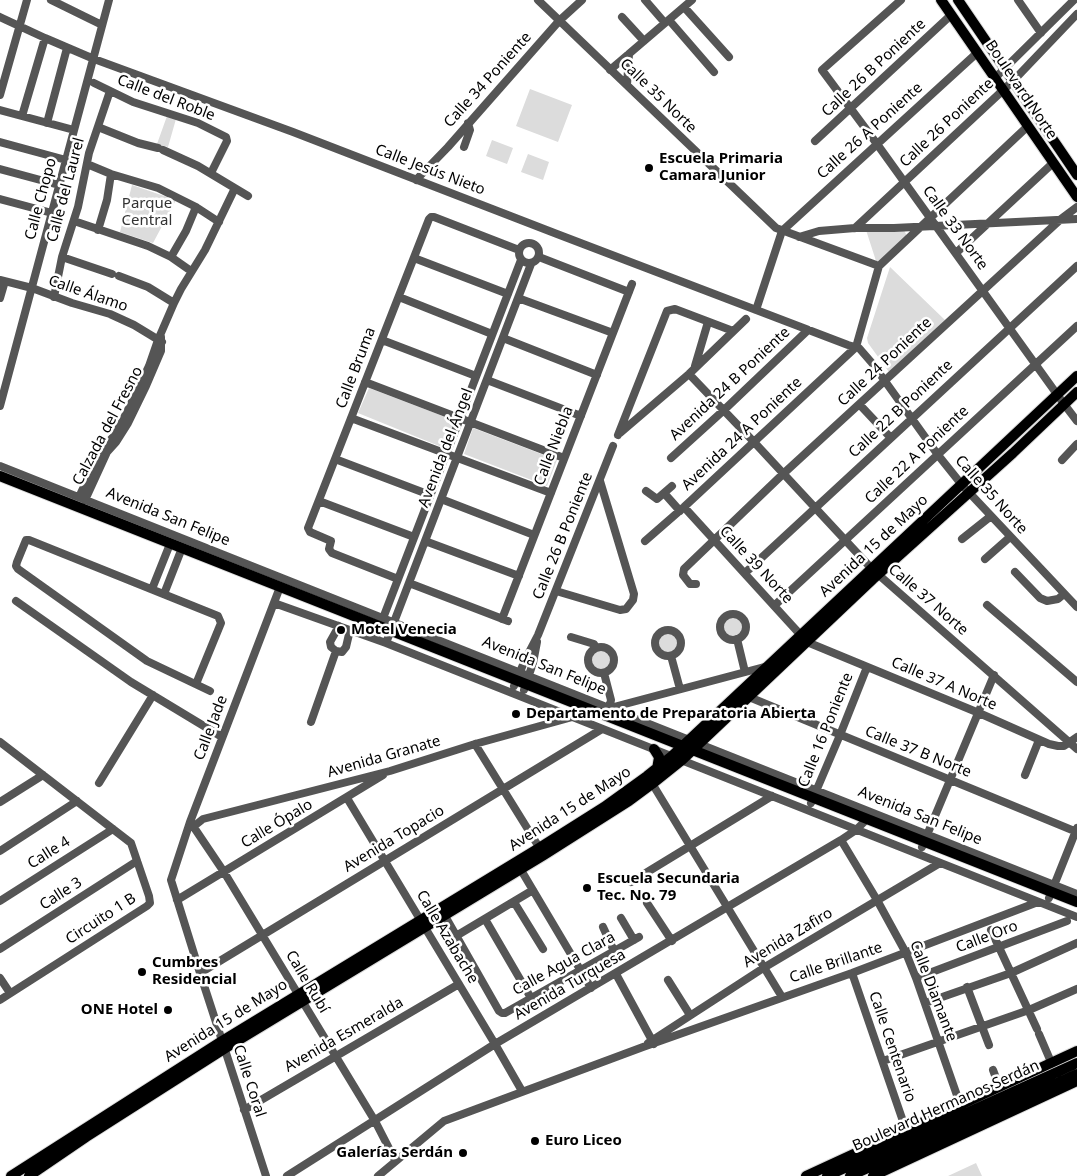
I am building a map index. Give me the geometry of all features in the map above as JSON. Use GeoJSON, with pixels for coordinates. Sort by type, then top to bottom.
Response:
{"type":"FeatureCollection","features":[{"type":"Feature","properties":{"kind":"main road","name":"Boulevard Norte"},"geometry":{"type":"LineString","coordinates":[[941,0],[1077,197]]}},
{"type":"Feature","properties":{"kind":"main road","name":"Boulevard Norte"},"geometry":{"type":"LineString","coordinates":[[958,0],[1077,174]]}},
{"type":"Feature","properties":{"kind":"main road","name":"Avenida 15 de Mayo"},"geometry":{"type":"LineString","coordinates":[[650,780],[657,769],[685,750],[769,666],[804,638],[965,488],[1077,376]]}},
{"type":"Feature","properties":{"kind":"main road","name":"Avenida 15 de Mayo"},"geometry":{"type":"LineString","coordinates":[[965,488],[1013,453],[1077,392]]}},
{"type":"Feature","properties":{"kind":"main road","name":"Avenida San Felipe"},"geometry":{"type":"LineString","coordinates":[[0,476],[41,488],[169,547]]}},
{"type":"Feature","properties":{"kind":"main road","name":"Avenida San Felipe"},"geometry":{"type":"LineString","coordinates":[[0,484],[181,551],[379,629],[522,682],[589,712],[685,750],[814,797],[862,824],[925,841],[1051,892],[1077,909]]}},
{"type":"Feature","properties":{"kind":"main road","name":"Avenida San Felipe"},"geometry":{"type":"LineString","coordinates":[[181,551],[219,558],[346,626],[379,629]]}},
{"type":"Feature","properties":{"kind":"main road","name":"Avenida 15 de Mayo"},"geometry":{"type":"LineString","coordinates":[[423,924],[445,916],[521,870],[542,852],[604,807],[650,780],[749,697],[784,663],[804,638]]}},
{"type":"Feature","properties":{"kind":"main road"},"geometry":{"type":"LineString","coordinates":[[654,749],[659,757],[657,769]]}},
{"type":"Feature","properties":{"kind":"main road","name":"Avenida 15 de Mayo"},"geometry":{"type":"LineString","coordinates":[[11,1176],[83,1134],[223,1045],[542,852]]}},
{"type":"Feature","properties":{"kind":"main road","name":"Avenida San Felipe"},"geometry":{"type":"LineString","coordinates":[[1051,892],[1076,895]]}},
{"type":"Feature","properties":{"kind":"main road"},"geometry":{"type":"LineString","coordinates":[[812,1175],[876,1144],[910,1134],[946,1110],[1077,1051]]}},
{"type":"Feature","properties":{"kind":"main road","name":"Boulevard Hermanos Serdán"},"geometry":{"type":"LineString","coordinates":[[827,1176],[910,1134],[981,1106],[1077,1063]]}},
{"type":"Feature","properties":{"kind":"main road","name":"Boulevard Hermanos Serdán"},"geometry":{"type":"LineString","coordinates":[[850,1176],[1077,1074]]}},
{"type":"Feature","properties":{"kind":"main road"},"geometry":{"type":"LineString","coordinates":[[873,1176],[1077,1081]]}},
{"type":"Feature","properties":{"kind":"main road"},"geometry":{"type":"LineString","coordinates":[[1002,1085],[1021,1088]]}},
{"type":"Feature","properties":{"kind":"main road"},"geometry":{"type":"LineString","coordinates":[[946,1110],[958,1111],[981,1106]]}},
{"type":"Feature","properties":{"kind":"main road","name":"Avenida 15 de Mayo"},"geometry":{"type":"LineString","coordinates":[[29,1176],[83,1134]]}},
{"type":"Feature","properties":{"kind":"street"},"geometry":{"type":"LineString","coordinates":[[0,95],[27,0]]}},
{"type":"Feature","properties":{"kind":"street"},"geometry":{"type":"LineString","coordinates":[[51,0],[102,25]]}},
{"type":"Feature","properties":{"kind":"street","name":"Calle Chopo"},"geometry":{"type":"LineString","coordinates":[[0,406],[109,0]]}},
{"type":"Feature","properties":{"kind":"street","name":"Calle 35 Norte"},"geometry":{"type":"LineString","coordinates":[[538,0],[771,224],[782,231],[879,266]]}},
{"type":"Feature","properties":{"kind":"street","name":"Calle 34 Poniente"},"geometry":{"type":"LineString","coordinates":[[416,180],[559,21],[582,0]]}},
{"type":"Feature","properties":{"kind":"street"},"geometry":{"type":"LineString","coordinates":[[646,0],[714,72]]}},
{"type":"Feature","properties":{"kind":"street"},"geometry":{"type":"LineString","coordinates":[[610,70],[692,0]]}},
{"type":"Feature","properties":{"kind":"street","name":"Calle 33 Norte"},"geometry":{"type":"LineString","coordinates":[[901,0],[822,70],[1077,421]]}},
{"type":"Feature","properties":{"kind":"street"},"geometry":{"type":"LineString","coordinates":[[1018,0],[1041,33]]}},
{"type":"Feature","properties":{"kind":"street"},"geometry":{"type":"LineString","coordinates":[[1062,0],[1068,6]]}},
{"type":"Feature","properties":{"kind":"street","name":"Calle 26 Poniente"},"geometry":{"type":"LineString","coordinates":[[995,78],[1074,0]]}},
{"type":"Feature","properties":{"kind":"street"},"geometry":{"type":"LineString","coordinates":[[684,7],[729,57]]}},
{"type":"Feature","properties":{"kind":"street","name":"Calle 26 Poniente"},"geometry":{"type":"LineString","coordinates":[[855,228],[1014,80],[1077,14]]}},
{"type":"Feature","properties":{"kind":"street","name":"Calle 26 B Poniente"},"geometry":{"type":"LineString","coordinates":[[815,141],[951,15]]}},
{"type":"Feature","properties":{"kind":"street","name":"Calle Jesús Nieto"},"geometry":{"type":"LineString","coordinates":[[0,17],[94,59],[293,132],[856,347]]}},
{"type":"Feature","properties":{"kind":"street"},"geometry":{"type":"LineString","coordinates":[[622,17],[644,41]]}},
{"type":"Feature","properties":{"kind":"street"},"geometry":{"type":"LineString","coordinates":[[22,116],[45,38]]}},
{"type":"Feature","properties":{"kind":"street"},"geometry":{"type":"LineString","coordinates":[[47,123],[67,48]]}},
{"type":"Feature","properties":{"kind":"street","name":"Calle 26 A Poniente"},"geometry":{"type":"LineString","coordinates":[[782,231],[978,52]]}},
{"type":"Feature","properties":{"kind":"street"},"geometry":{"type":"LineString","coordinates":[[627,85],[629,54]]}},
{"type":"Feature","properties":{"kind":"street","name":"Calle del Roble"},"geometry":{"type":"LineString","coordinates":[[94,83],[134,102],[198,123],[226,136],[228,142],[210,173]]}},
{"type":"Feature","properties":{"kind":"street","name":"Calle del Laurel"},"geometry":{"type":"LineString","coordinates":[[54,297],[62,257],[82,192],[87,164],[110,91]]}},
{"type":"Feature","properties":{"kind":"street"},"geometry":{"type":"LineString","coordinates":[[0,110],[74,130]]}},
{"type":"Feature","properties":{"kind":"street"},"geometry":{"type":"LineString","coordinates":[[464,147],[470,130],[468,123]]}},
{"type":"Feature","properties":{"kind":"street"},"geometry":{"type":"LineString","coordinates":[[856,347],[879,266],[1028,126]]}},
{"type":"Feature","properties":{"kind":"street"},"geometry":{"type":"LineString","coordinates":[[98,128],[138,144],[161,149],[183,158],[248,196]]}},
{"type":"Feature","properties":{"kind":"street"},"geometry":{"type":"LineString","coordinates":[[0,142],[66,160]]}},
{"type":"Feature","properties":{"kind":"street"},"geometry":{"type":"LineString","coordinates":[[956,253],[1053,163]]}},
{"type":"Feature","properties":{"kind":"street"},"geometry":{"type":"LineString","coordinates":[[87,164],[111,174],[158,188],[196,207],[218,222]]}},
{"type":"Feature","properties":{"kind":"street"},"geometry":{"type":"LineString","coordinates":[[0,169],[59,185]]}},
{"type":"Feature","properties":{"kind":"street"},"geometry":{"type":"LineString","coordinates":[[98,230],[107,200],[111,174]]}},
{"type":"Feature","properties":{"kind":"street","name":"Calzada del Fresno"},"geometry":{"type":"LineString","coordinates":[[82,499],[106,448],[126,414],[149,366],[174,303],[205,250],[235,188]]}},
{"type":"Feature","properties":{"kind":"street"},"geometry":{"type":"LineString","coordinates":[[0,199],[52,213]]}},
{"type":"Feature","properties":{"kind":"street"},"geometry":{"type":"LineString","coordinates":[[171,257],[186,231],[196,207]]}},
{"type":"Feature","properties":{"kind":"street","name":"Calle 24 Poniente"},"geometry":{"type":"LineString","coordinates":[[696,584],[690,584],[683,575],[683,571],[714,540],[1060,219],[1077,207]]}},
{"type":"Feature","properties":{"kind":"street","name":"Calle Bruma"},"geometry":{"type":"LineString","coordinates":[[398,579],[332,553],[330,549],[331,541],[308,530],[431,217],[519,250]]}},
{"type":"Feature","properties":{"kind":"street"},"geometry":{"type":"LineString","coordinates":[[799,237],[819,231],[855,228],[1077,219]]}},
{"type":"Feature","properties":{"kind":"street"},"geometry":{"type":"LineString","coordinates":[[74,221],[148,246],[171,257],[192,271]]}},
{"type":"Feature","properties":{"kind":"street"},"geometry":{"type":"LineString","coordinates":[[756,310],[782,231]]}},
{"type":"Feature","properties":{"kind":"street"},"geometry":{"type":"LineString","coordinates":[[532,243],[537,247],[538,257],[536,262],[526,263],[521,260],[518,254],[519,250],[525,244],[532,243]]}},
{"type":"Feature","properties":{"kind":"street"},"geometry":{"type":"LineString","coordinates":[[62,257],[148,287],[174,303]]}},
{"type":"Feature","properties":{"kind":"street","name":"Calle Niebla"},"geometry":{"type":"LineString","coordinates":[[409,583],[505,620],[534,535],[630,288],[538,257]]}},
{"type":"Feature","properties":{"kind":"street"},"geometry":{"type":"LineString","coordinates":[[414,258],[508,294]]}},
{"type":"Feature","properties":{"kind":"street","name":"Avenida del Ángel"},"geometry":{"type":"LineString","coordinates":[[379,629],[521,260]]}},
{"type":"Feature","properties":{"kind":"street","name":"Avenida del Ángel"},"geometry":{"type":"LineString","coordinates":[[390,633],[531,264]]}},
{"type":"Feature","properties":{"kind":"street","name":"Calle 22 B Poniente"},"geometry":{"type":"LineString","coordinates":[[744,573],[1077,266]]}},
{"type":"Feature","properties":{"kind":"street"},"geometry":{"type":"LineString","coordinates":[[0,298],[2,280]]}},
{"type":"Feature","properties":{"kind":"street","name":"Calle Álamo"},"geometry":{"type":"LineString","coordinates":[[2,280],[110,314],[160,339]]}},
{"type":"Feature","properties":{"kind":"street"},"geometry":{"type":"LineString","coordinates":[[398,297],[492,334]]}},
{"type":"Feature","properties":{"kind":"street"},"geometry":{"type":"LineString","coordinates":[[518,298],[613,333]]}},
{"type":"Feature","properties":{"kind":"street"},"geometry":{"type":"LineString","coordinates":[[733,331],[675,309],[670,309],[665,316],[618,435],[692,371],[746,319]]}},
{"type":"Feature","properties":{"kind":"street"},"geometry":{"type":"LineString","coordinates":[[692,371],[708,322]]}},
{"type":"Feature","properties":{"kind":"street","name":"Calle 22 A Poniente"},"geometry":{"type":"LineString","coordinates":[[775,605],[1077,326]]}},
{"type":"Feature","properties":{"kind":"street","name":"Avenida 24 B Poniente"},"geometry":{"type":"LineString","coordinates":[[672,458],[808,330]]}},
{"type":"Feature","properties":{"kind":"street"},"geometry":{"type":"LineString","coordinates":[[503,338],[597,375]]}},
{"type":"Feature","properties":{"kind":"street"},"geometry":{"type":"LineString","coordinates":[[382,340],[476,376]]}},
{"type":"Feature","properties":{"kind":"street","name":"Calle 35 Norte"},"geometry":{"type":"LineString","coordinates":[[856,347],[864,353],[886,381],[938,454],[965,488],[1077,607]]}},
{"type":"Feature","properties":{"kind":"street","name":"Avenida 24 A Poniente"},"geometry":{"type":"LineString","coordinates":[[645,541],[856,347]]}},
{"type":"Feature","properties":{"kind":"street","name":"Calle 37 Norte"},"geometry":{"type":"LineString","coordinates":[[692,371],[724,410],[875,572],[1077,749]]}},
{"type":"Feature","properties":{"kind":"street"},"geometry":{"type":"LineString","coordinates":[[487,380],[580,416]]}},
{"type":"Feature","properties":{"kind":"street"},"geometry":{"type":"LineString","coordinates":[[365,382],[564,458]]}},
{"type":"Feature","properties":{"kind":"street"},"geometry":{"type":"LineString","coordinates":[[860,405],[890,437]]}},
{"type":"Feature","properties":{"kind":"street"},"geometry":{"type":"LineString","coordinates":[[351,418],[551,493]]}},
{"type":"Feature","properties":{"kind":"street"},"geometry":{"type":"LineString","coordinates":[[1062,460],[1077,444]]}},
{"type":"Feature","properties":{"kind":"street","name":"Calle 26 B Poniente"},"geometry":{"type":"LineString","coordinates":[[522,682],[525,660],[538,636],[614,446]]}},
{"type":"Feature","properties":{"kind":"street"},"geometry":{"type":"LineString","coordinates":[[335,459],[430,495]]}},
{"type":"Feature","properties":{"kind":"street","name":"Avenida San Felipe"},"geometry":{"type":"LineString","coordinates":[[0,466],[41,488],[82,499],[379,629],[522,682],[610,708],[772,796],[862,824],[940,863],[1077,917]]}},
{"type":"Feature","properties":{"kind":"street"},"geometry":{"type":"LineString","coordinates":[[556,591],[620,610],[626,609],[633,600],[634,594],[600,480]]}},
{"type":"Feature","properties":{"kind":"street"},"geometry":{"type":"LineString","coordinates":[[646,491],[656,499],[672,486]]}},
{"type":"Feature","properties":{"kind":"street","name":"Calle 39 Norte"},"geometry":{"type":"LineString","coordinates":[[664,493],[714,540],[804,638]]}},
{"type":"Feature","properties":{"kind":"street"},"geometry":{"type":"LineString","coordinates":[[441,499],[534,535]]}},
{"type":"Feature","properties":{"kind":"street"},"geometry":{"type":"LineString","coordinates":[[319,501],[414,537]]}},
{"type":"Feature","properties":{"kind":"street"},"geometry":{"type":"LineString","coordinates":[[962,539],[991,516]]}},
{"type":"Feature","properties":{"kind":"street"},"geometry":{"type":"LineString","coordinates":[[985,559],[1010,537]]}},
{"type":"Feature","properties":{"kind":"street"},"geometry":{"type":"LineString","coordinates":[[196,684],[221,622],[218,616],[26,540],[16,566],[18,570],[147,661],[210,691]]}},
{"type":"Feature","properties":{"kind":"street"},"geometry":{"type":"LineString","coordinates":[[426,541],[519,576]]}},
{"type":"Feature","properties":{"kind":"street"},"geometry":{"type":"LineString","coordinates":[[152,589],[169,547]]}},
{"type":"Feature","properties":{"kind":"street"},"geometry":{"type":"LineString","coordinates":[[164,594],[181,551]]}},
{"type":"Feature","properties":{"kind":"street"},"geometry":{"type":"LineString","coordinates":[[1015,572],[1040,598],[1048,601],[1058,599],[1064,594]]}},
{"type":"Feature","properties":{"kind":"street","name":"Calle Jade"},"geometry":{"type":"LineString","coordinates":[[171,880],[222,737],[279,590]]}},
{"type":"Feature","properties":{"kind":"street"},"geometry":{"type":"LineString","coordinates":[[16,601],[131,682],[222,737]]}},
{"type":"Feature","properties":{"kind":"street","name":"Avenida San Felipe"},"geometry":{"type":"LineString","coordinates":[[274,603],[346,626]]}},
{"type":"Feature","properties":{"kind":"street"},"geometry":{"type":"LineString","coordinates":[[987,605],[1077,682]]}},
{"type":"Feature","properties":{"kind":"street"},"geometry":{"type":"LineString","coordinates":[[346,626],[346,647],[342,652],[336,651],[331,647],[330,642],[346,626]]}},
{"type":"Feature","properties":{"kind":"street","name":"Avenida San Felipe"},"geometry":{"type":"LineString","coordinates":[[390,633],[602,729],[654,749],[685,750],[814,797],[925,841]]}},
{"type":"Feature","properties":{"kind":"street","name":"Calle 26 B Poniente"},"geometry":{"type":"LineString","coordinates":[[522,682],[533,663],[538,636]]}},
{"type":"Feature","properties":{"kind":"street"},"geometry":{"type":"LineString","coordinates":[[570,637],[594,644],[596,648]]}},
{"type":"Feature","properties":{"kind":"street","name":"Calle 37 A Norte"},"geometry":{"type":"LineString","coordinates":[[804,638],[867,667],[1039,740],[1058,746],[1064,746],[1070,742]]}},
{"type":"Feature","properties":{"kind":"street"},"geometry":{"type":"LineString","coordinates":[[737,639],[745,672]]}},
{"type":"Feature","properties":{"kind":"street"},"geometry":{"type":"LineString","coordinates":[[596,648],[610,650],[614,659],[612,668],[604,673],[595,672],[589,664],[589,655],[596,648]]}},
{"type":"Feature","properties":{"kind":"street"},"geometry":{"type":"LineString","coordinates":[[311,722],[336,651]]}},
{"type":"Feature","properties":{"kind":"street"},"geometry":{"type":"LineString","coordinates":[[671,656],[680,689]]}},
{"type":"Feature","properties":{"kind":"street"},"geometry":{"type":"LineString","coordinates":[[525,660],[533,663]]}},
{"type":"Feature","properties":{"kind":"street","name":"Avenida Granate"},"geometry":{"type":"LineString","coordinates":[[191,824],[203,819],[390,771],[475,744],[589,712],[784,663]]}},
{"type":"Feature","properties":{"kind":"street","name":"Calle 16 Poniente"},"geometry":{"type":"LineString","coordinates":[[814,797],[867,667]]}},
{"type":"Feature","properties":{"kind":"street"},"geometry":{"type":"LineString","coordinates":[[604,673],[611,700],[610,708]]}},
{"type":"Feature","properties":{"kind":"street"},"geometry":{"type":"LineString","coordinates":[[925,841],[994,675]]}},
{"type":"Feature","properties":{"kind":"street"},"geometry":{"type":"LineString","coordinates":[[99,783],[153,695]]}},
{"type":"Feature","properties":{"kind":"street","name":"Calle 37 B Norte"},"geometry":{"type":"LineString","coordinates":[[749,697],[1077,831]]}},
{"type":"Feature","properties":{"kind":"street","name":"Avenida Topacio"},"geometry":{"type":"LineString","coordinates":[[200,972],[602,729]]}},
{"type":"Feature","properties":{"kind":"street"},"geometry":{"type":"LineString","coordinates":[[1070,742],[1077,737]]}},
{"type":"Feature","properties":{"kind":"street"},"geometry":{"type":"LineString","coordinates":[[1025,775],[1039,740]]}},
{"type":"Feature","properties":{"kind":"street","name":"Circuito 1 B"},"geometry":{"type":"LineString","coordinates":[[0,742],[4,750],[43,775],[131,843],[150,903],[0,1000]]}},
{"type":"Feature","properties":{"kind":"street"},"geometry":{"type":"LineString","coordinates":[[475,744],[542,852]]}},
{"type":"Feature","properties":{"kind":"street","name":"Calle Ópalo"},"geometry":{"type":"LineString","coordinates":[[177,900],[390,771]]}},
{"type":"Feature","properties":{"kind":"street"},"geometry":{"type":"LineString","coordinates":[[0,802],[43,775]]}},
{"type":"Feature","properties":{"kind":"street"},"geometry":{"type":"LineString","coordinates":[[650,780],[782,996]]}},
{"type":"Feature","properties":{"kind":"street"},"geometry":{"type":"LineString","coordinates":[[631,882],[772,796]]}},
{"type":"Feature","properties":{"kind":"street","name":"Calle Azabache"},"geometry":{"type":"LineString","coordinates":[[347,798],[522,1091]]}},
{"type":"Feature","properties":{"kind":"street"},"geometry":{"type":"LineString","coordinates":[[0,850],[77,801]]}},
{"type":"Feature","properties":{"kind":"street","name":"Calle Rubí"},"geometry":{"type":"LineString","coordinates":[[191,824],[224,872],[375,1121],[395,1160]]}},
{"type":"Feature","properties":{"kind":"street","name":"Avenida Turquesa"},"geometry":{"type":"LineString","coordinates":[[287,1176],[495,1044],[728,908],[841,840],[862,824]]}},
{"type":"Feature","properties":{"kind":"street","name":"Calle 4"},"geometry":{"type":"LineString","coordinates":[[0,901],[113,829]]}},
{"type":"Feature","properties":{"kind":"street"},"geometry":{"type":"LineString","coordinates":[[1051,892],[1077,831]]}},
{"type":"Feature","properties":{"kind":"street","name":"Calle Diamante"},"geometry":{"type":"LineString","coordinates":[[841,840],[906,953],[960,1104]]}},
{"type":"Feature","properties":{"kind":"street","name":"Calle 3"},"geometry":{"type":"LineString","coordinates":[[0,949],[137,861]]}},
{"type":"Feature","properties":{"kind":"street","name":"Avenida Zafiro"},"geometry":{"type":"LineString","coordinates":[[653,1042],[690,1015],[765,968],[940,863]]}},
{"type":"Feature","properties":{"kind":"street"},"geometry":{"type":"LineString","coordinates":[[521,870],[591,988]]}},
{"type":"Feature","properties":{"kind":"street","name":"Calle Coral"},"geometry":{"type":"LineString","coordinates":[[171,880],[266,1176]]}},
{"type":"Feature","properties":{"kind":"street"},"geometry":{"type":"LineString","coordinates":[[445,916],[456,936],[533,890]]}},
{"type":"Feature","properties":{"kind":"street"},"geometry":{"type":"LineString","coordinates":[[514,902],[543,949]]}},
{"type":"Feature","properties":{"kind":"street","name":"Calle Brillante"},"geometry":{"type":"LineString","coordinates":[[378,1176],[444,1121],[653,1042],[852,973],[1038,902]]}},
{"type":"Feature","properties":{"kind":"street"},"geometry":{"type":"LineString","coordinates":[[647,903],[672,941]]}},
{"type":"Feature","properties":{"kind":"street","name":"Calle Agua Clara"},"geometry":{"type":"LineString","coordinates":[[456,936],[500,1011],[505,1013],[636,939],[621,918]]}},
{"type":"Feature","properties":{"kind":"street"},"geometry":{"type":"LineString","coordinates":[[485,919],[531,998]]}},
{"type":"Feature","properties":{"kind":"street","name":"Calle Oro"},"geometry":{"type":"LineString","coordinates":[[916,978],[1000,948],[1067,921]]}},
{"type":"Feature","properties":{"kind":"street"},"geometry":{"type":"LineString","coordinates":[[603,927],[614,950]]}},
{"type":"Feature","properties":{"kind":"street"},"geometry":{"type":"LineString","coordinates":[[990,930],[1029,1010],[1051,1062]]}},
{"type":"Feature","properties":{"kind":"street"},"geometry":{"type":"LineString","coordinates":[[925,1003],[1011,973],[1077,943]]}},
{"type":"Feature","properties":{"kind":"street","name":"Calle Centenario"},"geometry":{"type":"LineString","coordinates":[[852,973],[910,1134]]}},
{"type":"Feature","properties":{"kind":"street"},"geometry":{"type":"LineString","coordinates":[[616,974],[653,1042]]}},
{"type":"Feature","properties":{"kind":"street"},"geometry":{"type":"LineString","coordinates":[[0,978],[10,994]]}},
{"type":"Feature","properties":{"kind":"street"},"geometry":{"type":"LineString","coordinates":[[668,980],[690,1015]]}},
{"type":"Feature","properties":{"kind":"street","name":"Avenida Esmeralda"},"geometry":{"type":"LineString","coordinates":[[244,1110],[458,984]]}},
{"type":"Feature","properties":{"kind":"street"},"geometry":{"type":"LineString","coordinates":[[967,987],[989,1045]]}},
{"type":"Feature","properties":{"kind":"street"},"geometry":{"type":"LineString","coordinates":[[884,1061],[1029,1010],[1077,989]]}},
{"type":"Feature","properties":{"kind":"street"},"geometry":{"type":"LineString","coordinates":[[993,1070],[1002,1085]]}},
{"type":"Feature","properties":{"kind":"green space"},"geometry":{"type":"Polygon","coordinates":[[[530,89],[572,105],[558,142],[516,126],[530,89]]]}},
{"type":"Feature","properties":{"kind":"green space"},"geometry":{"type":"Polygon","coordinates":[[[167,116],[176,119],[168,147],[157,144],[167,116]]]}},
{"type":"Feature","properties":{"kind":"green space"},"geometry":{"type":"Polygon","coordinates":[[[492,140],[513,148],[507,164],[486,156],[492,140]]]}},
{"type":"Feature","properties":{"kind":"green space"},"geometry":{"type":"Polygon","coordinates":[[[528,154],[549,162],[543,180],[521,172],[528,154]]]}},
{"type":"Feature","properties":{"kind":"green space","name":"Parque Central"},"geometry":{"type":"Polygon","coordinates":[[[132,185],[176,200],[153,243],[120,232],[132,185]]]}},
{"type":"Feature","properties":{"kind":"green space"},"geometry":{"type":"Polygon","coordinates":[[[866,230],[904,230],[907,236],[881,261],[876,261],[866,230]]]}},
{"type":"Feature","properties":{"kind":"green space"},"geometry":{"type":"Polygon","coordinates":[[[890,267],[945,320],[889,372],[868,343],[867,338],[890,267]]]}},
{"type":"Feature","properties":{"kind":"green space"},"geometry":{"type":"Polygon","coordinates":[[[369,388],[456,421],[444,448],[358,413],[369,388]]]}},
{"type":"Feature","properties":{"kind":"green space"},"geometry":{"type":"Polygon","coordinates":[[[473,428],[557,460],[547,486],[464,454],[473,428]]]}},
{"type":"Feature","properties":{"kind":"green space"},"geometry":{"type":"Polygon","coordinates":[[[731,616],[742,619],[745,631],[736,639],[725,635],[723,623],[731,616]]]}},
{"type":"Feature","properties":{"kind":"green space"},"geometry":{"type":"Polygon","coordinates":[[[666,632],[676,635],[679,647],[670,655],[660,651],[657,639],[666,632]]]}},
{"type":"Feature","properties":{"kind":"green space"},"geometry":{"type":"Polygon","coordinates":[[[599,649],[610,652],[613,664],[604,671],[593,668],[591,656],[599,649]]]}},
{"type":"Feature","properties":{"kind":"green space"},"geometry":{"type":"Polygon","coordinates":[[[976,1163],[982,1176],[948,1176],[976,1163]]]}},
{"type":"Feature","properties":{"kind":"place","name":"Escuela Primaria Camara Junior"},"geometry":{"type":"Point","coordinates":[649,168]}},
{"type":"Feature","properties":{"kind":"place","name":"Motel Venecia"},"geometry":{"type":"Point","coordinates":[341,630]}},
{"type":"Feature","properties":{"kind":"place","name":"Departamento de Preparatoria Abierta"},"geometry":{"type":"Point","coordinates":[516,714]}},
{"type":"Feature","properties":{"kind":"place","name":"Escuela Secundaria Tec. No. 79"},"geometry":{"type":"Point","coordinates":[587,888]}},
{"type":"Feature","properties":{"kind":"place","name":"Cumbres Residencial"},"geometry":{"type":"Point","coordinates":[142,972]}},
{"type":"Feature","properties":{"kind":"place","name":"ONE Hotel"},"geometry":{"type":"Point","coordinates":[168,1010]}},
{"type":"Feature","properties":{"kind":"place","name":"Euro Liceo"},"geometry":{"type":"Point","coordinates":[535,1141]}},
{"type":"Feature","properties":{"kind":"place","name":"Galerías Serdán"},"geometry":{"type":"Point","coordinates":[463,1153]}}]}
